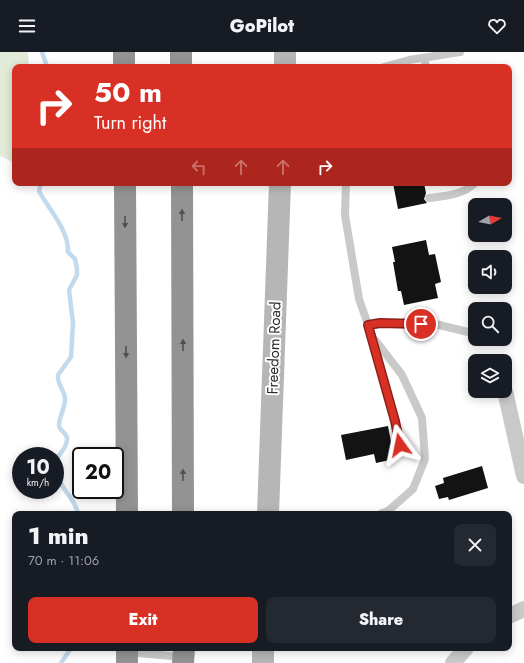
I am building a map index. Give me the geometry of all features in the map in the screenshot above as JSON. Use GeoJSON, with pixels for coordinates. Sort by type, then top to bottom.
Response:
{"type":"FeatureCollection","features":[{"type":"Feature","properties":{"kind":"highway"},"geometry":{"type":"LineString","coordinates":[[124,52],[124,64]]}},
{"type":"Feature","properties":{"kind":"highway"},"geometry":{"type":"LineString","coordinates":[[181,52],[181,64]]}},
{"type":"Feature","properties":{"kind":"highway"},"geometry":{"type":"LineString","coordinates":[[125,186],[127,511]]}},
{"type":"Feature","properties":{"kind":"highway"},"geometry":{"type":"LineString","coordinates":[[182,186],[183,511]]}},
{"type":"Feature","properties":{"kind":"street"},"geometry":{"type":"LineString","coordinates":[[285,52],[285,64]]}},
{"type":"Feature","properties":{"kind":"street","name":"Freedom Road"},"geometry":{"type":"LineString","coordinates":[[268,511],[280,186]]}},
{"type":"Feature","properties":{"kind":"street"},"geometry":{"type":"LineString","coordinates":[[507,398],[524,476]]}},
{"type":"Feature","properties":{"kind":"street"},"geometry":{"type":"LineString","coordinates":[[512,615],[524,609]]}},
{"type":"Feature","properties":{"kind":"street"},"geometry":{"type":"LineString","coordinates":[[263,651],[263,663]]}},
{"type":"Feature","properties":{"kind":"street"},"geometry":{"type":"LineString","coordinates":[[453,663],[463,651]]}},
{"type":"Feature","properties":{"kind":"lane"},"geometry":{"type":"LineString","coordinates":[[397,64],[460,52]]}},
{"type":"Feature","properties":{"kind":"lane"},"geometry":{"type":"LineString","coordinates":[[424,58],[425,64]]}},
{"type":"Feature","properties":{"kind":"lane"},"geometry":{"type":"LineString","coordinates":[[346,186],[345,214],[359,299],[372,336],[400,445]]}},
{"type":"Feature","properties":{"kind":"lane"},"geometry":{"type":"LineString","coordinates":[[429,198],[456,194],[472,186]]}},
{"type":"Feature","properties":{"kind":"lane"},"geometry":{"type":"LineString","coordinates":[[368,325],[380,323],[435,324],[468,332]]}},
{"type":"Feature","properties":{"kind":"lane"},"geometry":{"type":"LineString","coordinates":[[372,336],[402,375],[422,418],[425,459],[413,489],[388,511]]}},
{"type":"Feature","properties":{"kind":"lane"},"geometry":{"type":"LineString","coordinates":[[127,654],[184,656]]}},
{"type":"Feature","properties":{"kind":"green space"},"geometry":{"type":"Polygon","coordinates":[[[0,52],[28,52],[29,64],[12,64],[12,162],[0,156],[0,52]]]}},
{"type":"Feature","properties":{"kind":"building"},"geometry":{"type":"Polygon","coordinates":[[[394,186],[425,186],[426,193],[424,199],[427,203],[398,209],[394,186]]]}},
{"type":"Feature","properties":{"kind":"building"},"geometry":{"type":"Polygon","coordinates":[[[426,240],[429,255],[435,254],[441,282],[435,284],[438,298],[404,305],[401,291],[398,291],[392,247],[426,240]]]}},
{"type":"Feature","properties":{"kind":"building"},"geometry":{"type":"Polygon","coordinates":[[[388,426],[392,447],[395,446],[399,458],[376,463],[374,454],[346,460],[341,435],[388,426]]]}},
{"type":"Feature","properties":{"kind":"building"},"geometry":{"type":"Polygon","coordinates":[[[482,466],[488,488],[449,500],[448,497],[439,499],[435,486],[444,483],[443,478],[482,466]]]}},
{"type":"Feature","properties":{"kind":"waterway"},"geometry":{"type":"LineString","coordinates":[[42,52],[46,64]]}},
{"type":"Feature","properties":{"kind":"waterway"},"geometry":{"type":"LineString","coordinates":[[40,186],[39,191],[62,228],[68,252],[75,259],[77,269],[77,275],[69,290],[73,323],[71,357],[58,375],[65,398],[59,427],[66,436],[67,440],[57,459],[56,469],[60,482],[75,504],[77,511]]}},
{"type":"Feature","properties":{"kind":"waterway"},"geometry":{"type":"LineString","coordinates":[[61,663],[69,651]]}},
{"type":"Feature","properties":{"kind":"route"},"geometry":{"type":"LineString","coordinates":[[400,445],[395,421],[368,325],[380,323],[421,324]]}}]}
